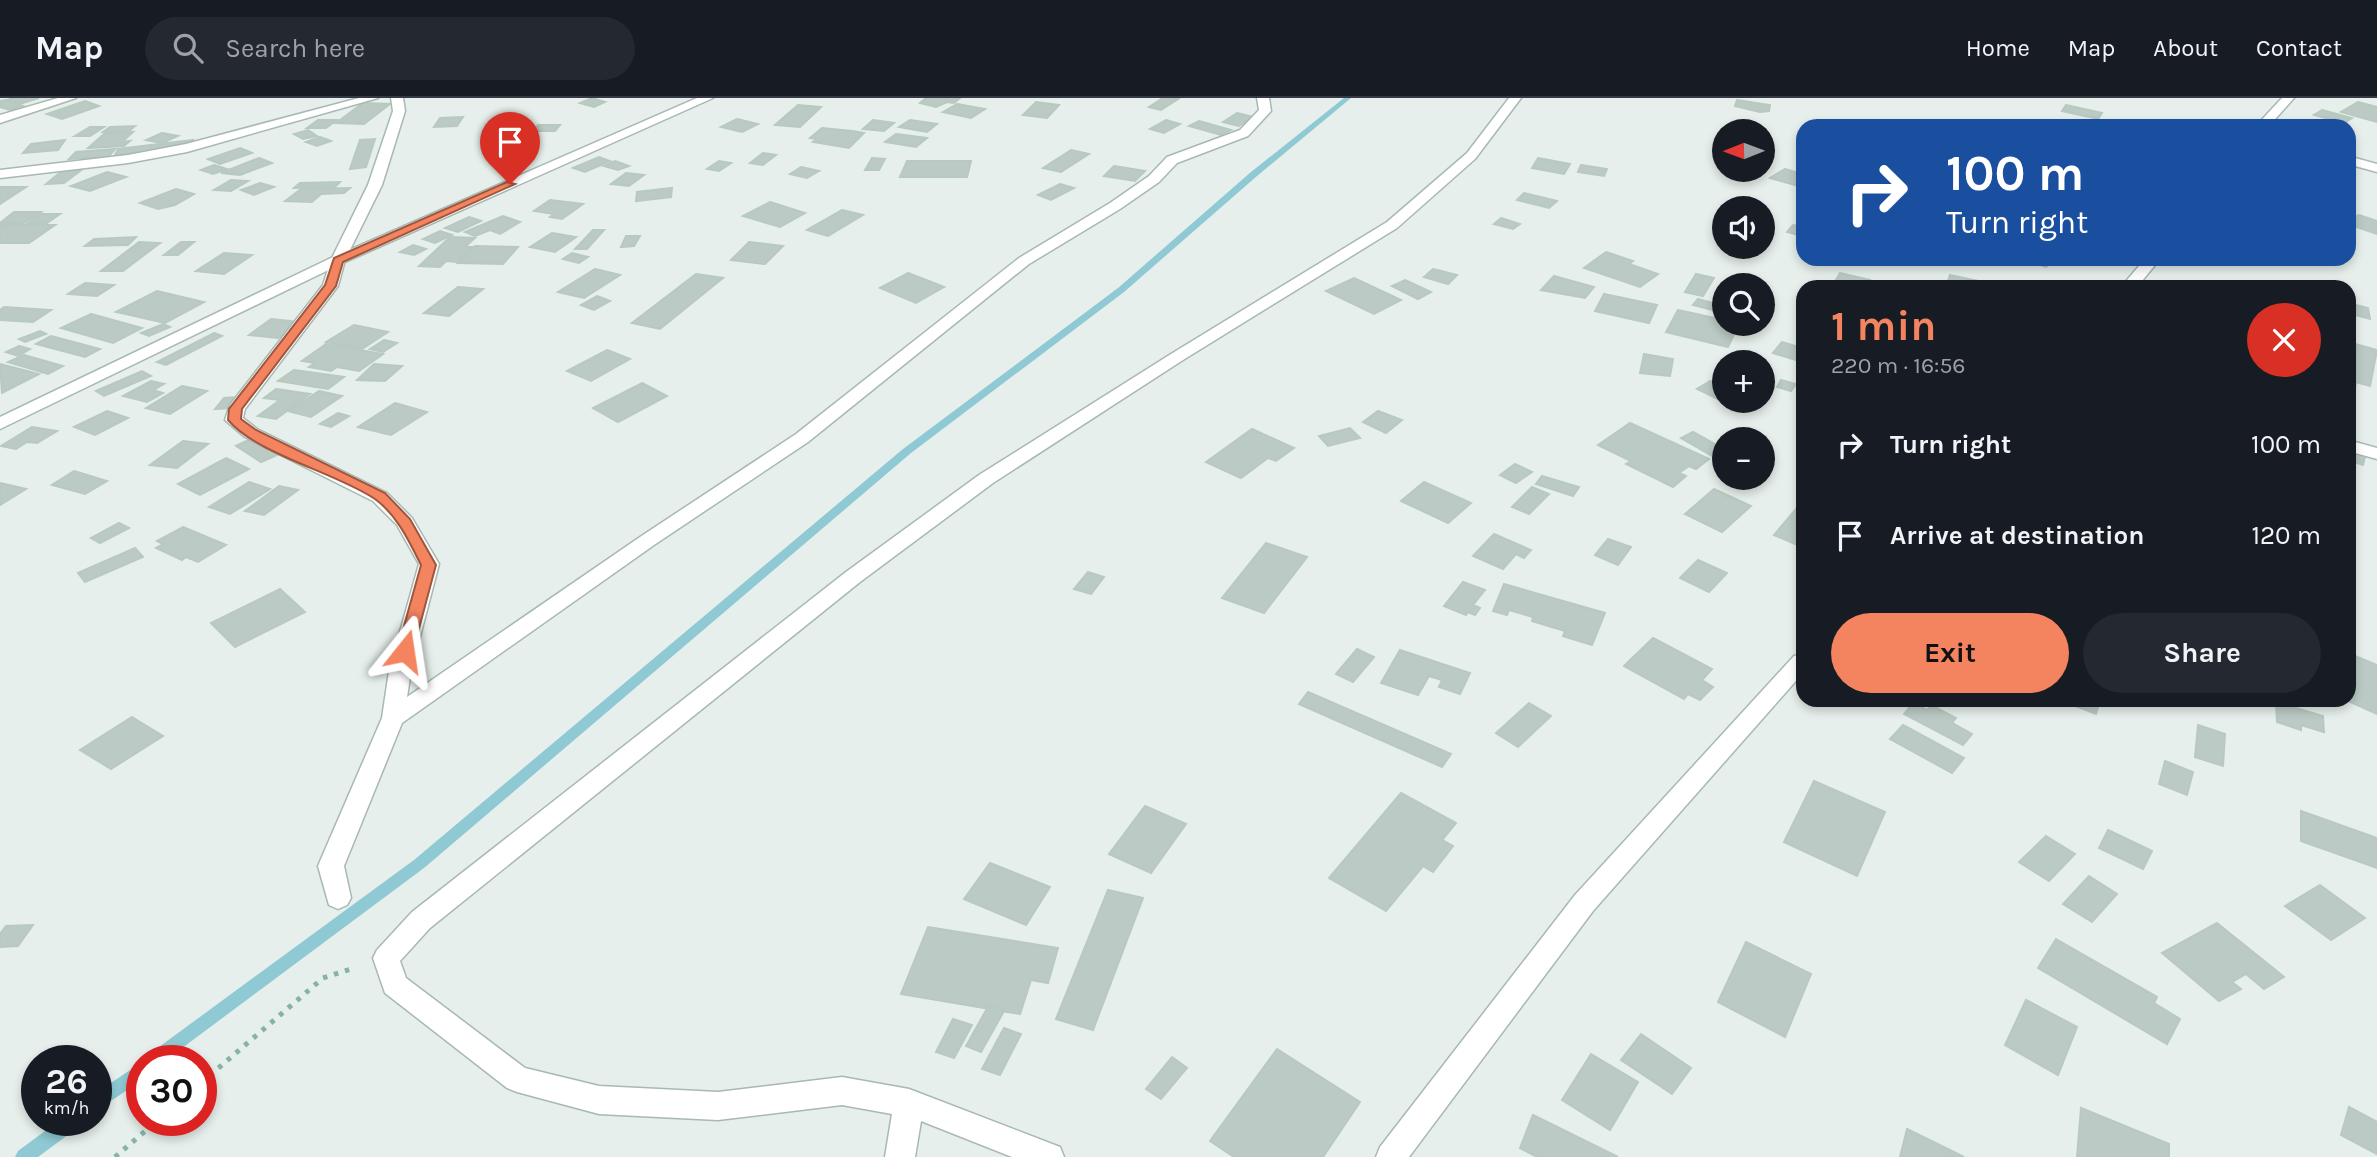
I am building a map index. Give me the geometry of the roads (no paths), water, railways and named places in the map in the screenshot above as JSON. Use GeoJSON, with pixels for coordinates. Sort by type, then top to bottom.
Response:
{"type":"FeatureCollection","features":[{"type":"Feature","properties":{"kind":"street"},"geometry":{"type":"LineString","coordinates":[[0,119],[70,98]]}},
{"type":"Feature","properties":{"kind":"street"},"geometry":{"type":"LineString","coordinates":[[0,174],[128,159],[187,148],[372,98]]}},
{"type":"Feature","properties":{"kind":"street"},"geometry":{"type":"LineString","coordinates":[[338,898],[331,866],[393,718],[400,671],[429,565],[405,522],[380,496],[251,433],[234,420],[236,409],[330,286],[338,260],[374,185],[399,111],[397,98]]}},
{"type":"Feature","properties":{"kind":"street"},"geometry":{"type":"LineString","coordinates":[[0,424],[338,260],[708,98]]}},
{"type":"Feature","properties":{"kind":"street"},"geometry":{"type":"LineString","coordinates":[[393,718],[647,541],[802,438],[1024,261],[1115,206],[1154,179],[1172,160],[1244,133],[1265,111],[1263,98]]}},
{"type":"Feature","properties":{"kind":"street"},"geometry":{"type":"LineString","coordinates":[[1049,1157],[909,1103],[842,1091],[718,1106],[599,1100],[517,1079],[395,985],[386,958],[421,920],[853,577],[986,479],[1177,356],[1392,225],[1471,156],[1515,98]]}},
{"type":"Feature","properties":{"kind":"street"},"geometry":{"type":"LineString","coordinates":[[2268,119],[2288,98]]}},
{"type":"Feature","properties":{"kind":"street"},"geometry":{"type":"LineString","coordinates":[[2356,162],[2377,168]]}},
{"type":"Feature","properties":{"kind":"street"},"geometry":{"type":"LineString","coordinates":[[2135,280],[2147,266]]}},
{"type":"Feature","properties":{"kind":"street"},"geometry":{"type":"LineString","coordinates":[[2356,447],[2377,454]]}},
{"type":"Feature","properties":{"kind":"street"},"geometry":{"type":"LineString","coordinates":[[1391,1157],[1584,903],[1796,668]]}},
{"type":"Feature","properties":{"kind":"street"},"geometry":{"type":"LineString","coordinates":[[900,1157],[909,1103]]}},
{"type":"Feature","properties":{"kind":"waterway"},"geometry":{"type":"LineString","coordinates":[[174,1045],[419,864],[907,451],[1121,290],[1254,174],[1348,98]]}},
{"type":"Feature","properties":{"kind":"waterway"},"geometry":{"type":"LineString","coordinates":[[112,1092],[126,1081]]}},
{"type":"Feature","properties":{"kind":"waterway"},"geometry":{"type":"LineString","coordinates":[[24,1157],[52,1136]]}}]}
